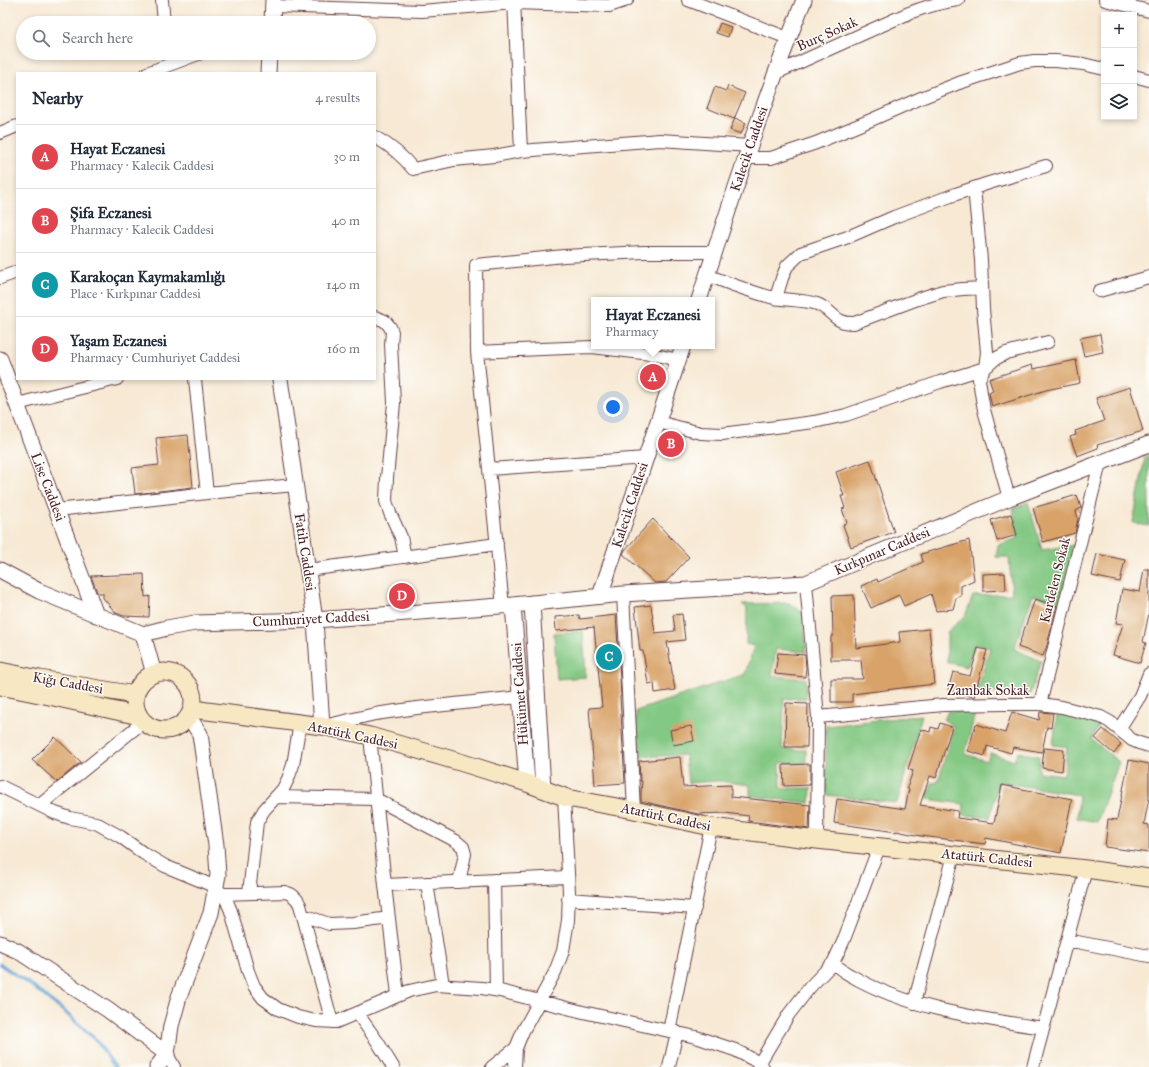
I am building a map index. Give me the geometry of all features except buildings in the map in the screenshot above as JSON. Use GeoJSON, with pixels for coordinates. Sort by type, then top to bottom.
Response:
{"type":"FeatureCollection","features":[{"type":"Feature","properties":{"kind":"main road","name":"Kiğı Caddesi"},"geometry":{"type":"LineString","coordinates":[[0,670],[40,679],[135,695]]}},
{"type":"Feature","properties":{"kind":"main road"},"geometry":{"type":"LineString","coordinates":[[162,672],[177,675],[189,686],[192,693],[193,701],[191,713],[184,723],[177,728],[162,731],[155,730],[141,719],[136,710],[135,695],[138,688],[147,677],[154,674],[162,672]]}},
{"type":"Feature","properties":{"kind":"main road"},"geometry":{"type":"LineString","coordinates":[[0,686],[49,696],[141,719]]}},
{"type":"Feature","properties":{"kind":"main road","name":"Atatürk Caddesi"},"geometry":{"type":"LineString","coordinates":[[191,713],[300,723],[370,736],[463,763],[564,797],[634,810],[711,827],[1086,869],[1149,878]]}},
{"type":"Feature","properties":{"kind":"main road"},"geometry":{"type":"LineString","coordinates":[[1086,869],[1149,870]]}},
{"type":"Feature","properties":{"kind":"street"},"geometry":{"type":"LineString","coordinates":[[162,0],[163,16]]}},
{"type":"Feature","properties":{"kind":"street"},"geometry":{"type":"LineString","coordinates":[[272,16],[273,3],[422,11],[514,2],[609,6],[627,0]]}},
{"type":"Feature","properties":{"kind":"street"},"geometry":{"type":"LineString","coordinates":[[688,0],[788,38]]}},
{"type":"Feature","properties":{"kind":"street","name":"Kalecik Caddesi"},"geometry":{"type":"LineString","coordinates":[[700,297],[748,152],[788,38],[804,0]]}},
{"type":"Feature","properties":{"kind":"street","name":"Burç Sokak"},"geometry":{"type":"LineString","coordinates":[[776,73],[909,13],[927,6],[958,0]]}},
{"type":"Feature","properties":{"kind":"street"},"geometry":{"type":"LineString","coordinates":[[1105,0],[1149,11]]}},
{"type":"Feature","properties":{"kind":"street"},"geometry":{"type":"LineString","coordinates":[[514,2],[521,151]]}},
{"type":"Feature","properties":{"kind":"street"},"geometry":{"type":"LineString","coordinates":[[149,72],[179,60]]}},
{"type":"Feature","properties":{"kind":"street"},"geometry":{"type":"LineString","coordinates":[[268,72],[269,60]]}},
{"type":"Feature","properties":{"kind":"street"},"geometry":{"type":"LineString","coordinates":[[376,138],[404,157],[413,169],[454,160],[494,156],[521,151],[660,140],[748,152],[771,158],[816,143],[959,83],[1020,63],[1034,61],[1056,61],[1083,64],[1101,68]]}},
{"type":"Feature","properties":{"kind":"street"},"geometry":{"type":"LineString","coordinates":[[1137,77],[1149,80]]}},
{"type":"Feature","properties":{"kind":"street"},"geometry":{"type":"LineString","coordinates":[[0,133],[16,126]]}},
{"type":"Feature","properties":{"kind":"street"},"geometry":{"type":"LineString","coordinates":[[776,298],[787,266],[801,253],[848,237],[894,217],[974,188],[1046,166]]}},
{"type":"Feature","properties":{"kind":"street"},"geometry":{"type":"LineString","coordinates":[[974,188],[981,260],[987,352],[985,368]]}},
{"type":"Feature","properties":{"kind":"street"},"geometry":{"type":"LineString","coordinates":[[508,605],[496,544],[477,352],[476,265],[564,256],[644,252],[715,252]]}},
{"type":"Feature","properties":{"kind":"street"},"geometry":{"type":"LineString","coordinates":[[0,278],[16,272]]}},
{"type":"Feature","properties":{"kind":"street"},"geometry":{"type":"LineString","coordinates":[[707,275],[746,291],[776,298],[816,303],[824,307],[838,320],[846,323],[854,323],[943,291],[963,288],[982,288]]}},
{"type":"Feature","properties":{"kind":"street"},"geometry":{"type":"LineString","coordinates":[[1099,291],[1149,277]]}},
{"type":"Feature","properties":{"kind":"street"},"geometry":{"type":"LineString","coordinates":[[376,317],[385,321],[392,332],[390,344],[394,403],[386,501],[401,537],[405,557]]}},
{"type":"Feature","properties":{"kind":"street"},"geometry":{"type":"LineString","coordinates":[[1009,498],[984,410],[979,379],[985,368],[995,359],[1006,353],[1048,342]]}},
{"type":"Feature","properties":{"kind":"street"},"geometry":{"type":"LineString","coordinates":[[477,352],[591,347]]}},
{"type":"Feature","properties":{"kind":"street"},"geometry":{"type":"LineString","coordinates":[[609,349],[651,354],[679,360]]}},
{"type":"Feature","properties":{"kind":"street","name":"Kalecik Caddesi"},"geometry":{"type":"LineString","coordinates":[[600,596],[682,349]]}},
{"type":"Feature","properties":{"kind":"street","name":"Lise Caddesi"},"geometry":{"type":"LineString","coordinates":[[0,359],[96,615]]}},
{"type":"Feature","properties":{"kind":"street"},"geometry":{"type":"LineString","coordinates":[[658,422],[701,433],[722,434],[814,422],[846,415],[985,368]]}},
{"type":"Feature","properties":{"kind":"street"},"geometry":{"type":"LineString","coordinates":[[17,404],[113,380]]}},
{"type":"Feature","properties":{"kind":"street"},"geometry":{"type":"LineString","coordinates":[[195,380],[207,493]]}},
{"type":"Feature","properties":{"kind":"street","name":"Fatih Caddesi"},"geometry":{"type":"LineString","coordinates":[[280,380],[315,620],[322,726]]}},
{"type":"Feature","properties":{"kind":"street","name":"Kırkpınar Caddesi"},"geometry":{"type":"LineString","coordinates":[[600,596],[806,583],[1009,498],[1149,444]]}},
{"type":"Feature","properties":{"kind":"street"},"geometry":{"type":"LineString","coordinates":[[489,468],[646,458]]}},
{"type":"Feature","properties":{"kind":"street","name":"Kardelen Sokak"},"geometry":{"type":"LineString","coordinates":[[1040,704],[1100,463]]}},
{"type":"Feature","properties":{"kind":"street"},"geometry":{"type":"LineString","coordinates":[[57,510],[207,493],[295,485]]}},
{"type":"Feature","properties":{"kind":"street"},"geometry":{"type":"LineString","coordinates":[[308,570],[496,544]]}},
{"type":"Feature","properties":{"kind":"street"},"geometry":{"type":"LineString","coordinates":[[0,570],[38,591],[143,634],[154,674]]}},
{"type":"Feature","properties":{"kind":"street"},"geometry":{"type":"LineString","coordinates":[[806,583],[818,717],[817,840]]}},
{"type":"Feature","properties":{"kind":"street"},"geometry":{"type":"LineString","coordinates":[[623,594],[634,810]]}},
{"type":"Feature","properties":{"kind":"street","name":"Cumhuriyet Caddesi"},"geometry":{"type":"LineString","coordinates":[[143,634],[195,623],[315,620],[532,603],[600,596]]}},
{"type":"Feature","properties":{"kind":"street"},"geometry":{"type":"LineString","coordinates":[[532,603],[535,786]]}},
{"type":"Feature","properties":{"kind":"street","name":"Hükümet Caddesi"},"geometry":{"type":"LineString","coordinates":[[508,605],[520,696],[535,786]]}},
{"type":"Feature","properties":{"kind":"street"},"geometry":{"type":"LineString","coordinates":[[1119,729],[1140,696],[1149,674]]}},
{"type":"Feature","properties":{"kind":"street"},"geometry":{"type":"LineString","coordinates":[[322,726],[375,714],[520,696]]}},
{"type":"Feature","properties":{"kind":"street","name":"Zambak Sokak"},"geometry":{"type":"LineString","coordinates":[[818,717],[943,705],[1040,704],[1062,707],[1101,718],[1110,722],[1132,740],[1139,744],[1149,746]]}},
{"type":"Feature","properties":{"kind":"street"},"geometry":{"type":"LineString","coordinates":[[164,1063],[171,1026],[179,997],[219,891],[216,845],[200,734],[191,713]]}},
{"type":"Feature","properties":{"kind":"street"},"geometry":{"type":"LineString","coordinates":[[40,805],[141,719]]}},
{"type":"Feature","properties":{"kind":"street"},"geometry":{"type":"LineString","coordinates":[[249,893],[257,822],[264,810],[283,789],[288,779],[293,766],[300,723]]}},
{"type":"Feature","properties":{"kind":"street"},"geometry":{"type":"LineString","coordinates":[[370,736],[398,995]]}},
{"type":"Feature","properties":{"kind":"street"},"geometry":{"type":"LineString","coordinates":[[0,786],[55,813],[70,818],[96,823],[166,866],[219,891],[289,893],[298,901],[303,915],[332,1022]]}},
{"type":"Feature","properties":{"kind":"street"},"geometry":{"type":"LineString","coordinates":[[277,796],[376,799],[456,841],[463,847],[464,854],[459,882]]}},
{"type":"Feature","properties":{"kind":"street"},"geometry":{"type":"LineString","coordinates":[[515,1067],[516,1048],[523,1031],[555,972],[563,951],[568,920],[568,877],[564,797]]}},
{"type":"Feature","properties":{"kind":"street"},"geometry":{"type":"LineString","coordinates":[[669,1067],[673,1031],[711,827]]}},
{"type":"Feature","properties":{"kind":"street"},"geometry":{"type":"LineString","coordinates":[[219,891],[226,899],[235,923],[248,971],[254,986],[262,998],[278,1009],[298,1017],[316,1021],[336,1022],[409,991],[436,985],[482,988],[704,1039],[735,1050],[761,1065],[789,1014],[810,987],[833,963],[843,942],[879,847]]}},
{"type":"Feature","properties":{"kind":"street"},"geometry":{"type":"LineString","coordinates":[[914,1003],[954,855]]}},
{"type":"Feature","properties":{"kind":"street"},"geometry":{"type":"LineString","coordinates":[[1032,1067],[1086,869]]}},
{"type":"Feature","properties":{"kind":"street"},"geometry":{"type":"LineString","coordinates":[[385,885],[568,877]]}},
{"type":"Feature","properties":{"kind":"street"},"geometry":{"type":"LineString","coordinates":[[494,880],[496,990]]}},
{"type":"Feature","properties":{"kind":"street"},"geometry":{"type":"LineString","coordinates":[[427,883],[443,985]]}},
{"type":"Feature","properties":{"kind":"street"},"geometry":{"type":"LineString","coordinates":[[568,899],[695,908]]}},
{"type":"Feature","properties":{"kind":"street"},"geometry":{"type":"LineString","coordinates":[[303,915],[329,924],[353,924],[389,918]]}},
{"type":"Feature","properties":{"kind":"street"},"geometry":{"type":"LineString","coordinates":[[1067,940],[1149,956]]}},
{"type":"Feature","properties":{"kind":"street"},"geometry":{"type":"LineString","coordinates":[[0,943],[18,952],[108,1010],[164,1063]]}},
{"type":"Feature","properties":{"kind":"street"},"geometry":{"type":"LineString","coordinates":[[833,963],[856,978],[886,993],[914,1003],[991,1020],[1043,1028]]}},
{"type":"Feature","properties":{"kind":"street"},"geometry":{"type":"LineString","coordinates":[[356,1013],[377,1041],[393,1067]]}},
{"type":"Feature","properties":{"kind":"street"},"geometry":{"type":"LineString","coordinates":[[492,1067],[516,1048]]}},
{"type":"Feature","properties":{"kind":"green space"},"geometry":{"type":"Polygon","coordinates":[[[1149,455],[1149,526],[1133,523],[1145,457],[1149,455]]]}},
{"type":"Feature","properties":{"kind":"green space"},"geometry":{"type":"Polygon","coordinates":[[[1028,502],[1042,550],[1075,545],[1059,603],[1033,595],[1014,649],[1041,661],[1030,694],[977,692],[990,648],[975,644],[967,667],[947,662],[947,632],[965,616],[973,596],[1012,594],[1009,557],[996,557],[998,545],[1018,538],[1013,509],[1028,502]]]}},
{"type":"Feature","properties":{"kind":"green space"},"geometry":{"type":"Polygon","coordinates":[[[789,603],[801,611],[804,616],[806,652],[776,649],[772,676],[806,679],[806,698],[784,699],[782,749],[806,750],[806,763],[780,763],[781,788],[811,788],[810,803],[750,796],[750,785],[719,781],[688,783],[685,755],[635,757],[636,711],[745,674],[754,646],[746,644],[747,608],[742,604],[789,603]]]}},
{"type":"Feature","properties":{"kind":"green space"},"geometry":{"type":"Polygon","coordinates":[[[583,631],[586,677],[557,679],[554,633],[583,631]]]}},
{"type":"Feature","properties":{"kind":"green space"},"geometry":{"type":"Polygon","coordinates":[[[948,711],[975,713],[965,754],[987,761],[990,753],[1014,761],[1018,752],[1039,756],[1039,772],[1064,775],[1067,747],[1053,745],[1057,714],[1089,721],[1099,726],[1091,739],[1119,762],[1097,822],[1077,818],[1079,795],[999,782],[990,818],[963,815],[964,804],[927,799],[932,783],[938,782],[954,727],[944,720],[948,711]]]}},
{"type":"Feature","properties":{"kind":"green space"},"geometry":{"type":"Polygon","coordinates":[[[922,715],[897,803],[826,795],[826,726],[922,715]]]}},
{"type":"Feature","properties":{"kind":"waterway"},"geometry":{"type":"LineString","coordinates":[[0,964],[32,986],[66,1013],[96,1040],[115,1067]]}},
{"type":"Feature","properties":{"kind":"place","name":"Hayat Eczanesi"},"geometry":{"type":"Point","coordinates":[653,377]}},
{"type":"Feature","properties":{"kind":"place","name":"Şifa Eczanesi"},"geometry":{"type":"Point","coordinates":[671,444]}},
{"type":"Feature","properties":{"kind":"place","name":"Yaşam Eczanesi"},"geometry":{"type":"Point","coordinates":[402,596]}},
{"type":"Feature","properties":{"kind":"place","name":"Karakoçan Kaymakamlığı"},"geometry":{"type":"Point","coordinates":[609,657]}}]}
